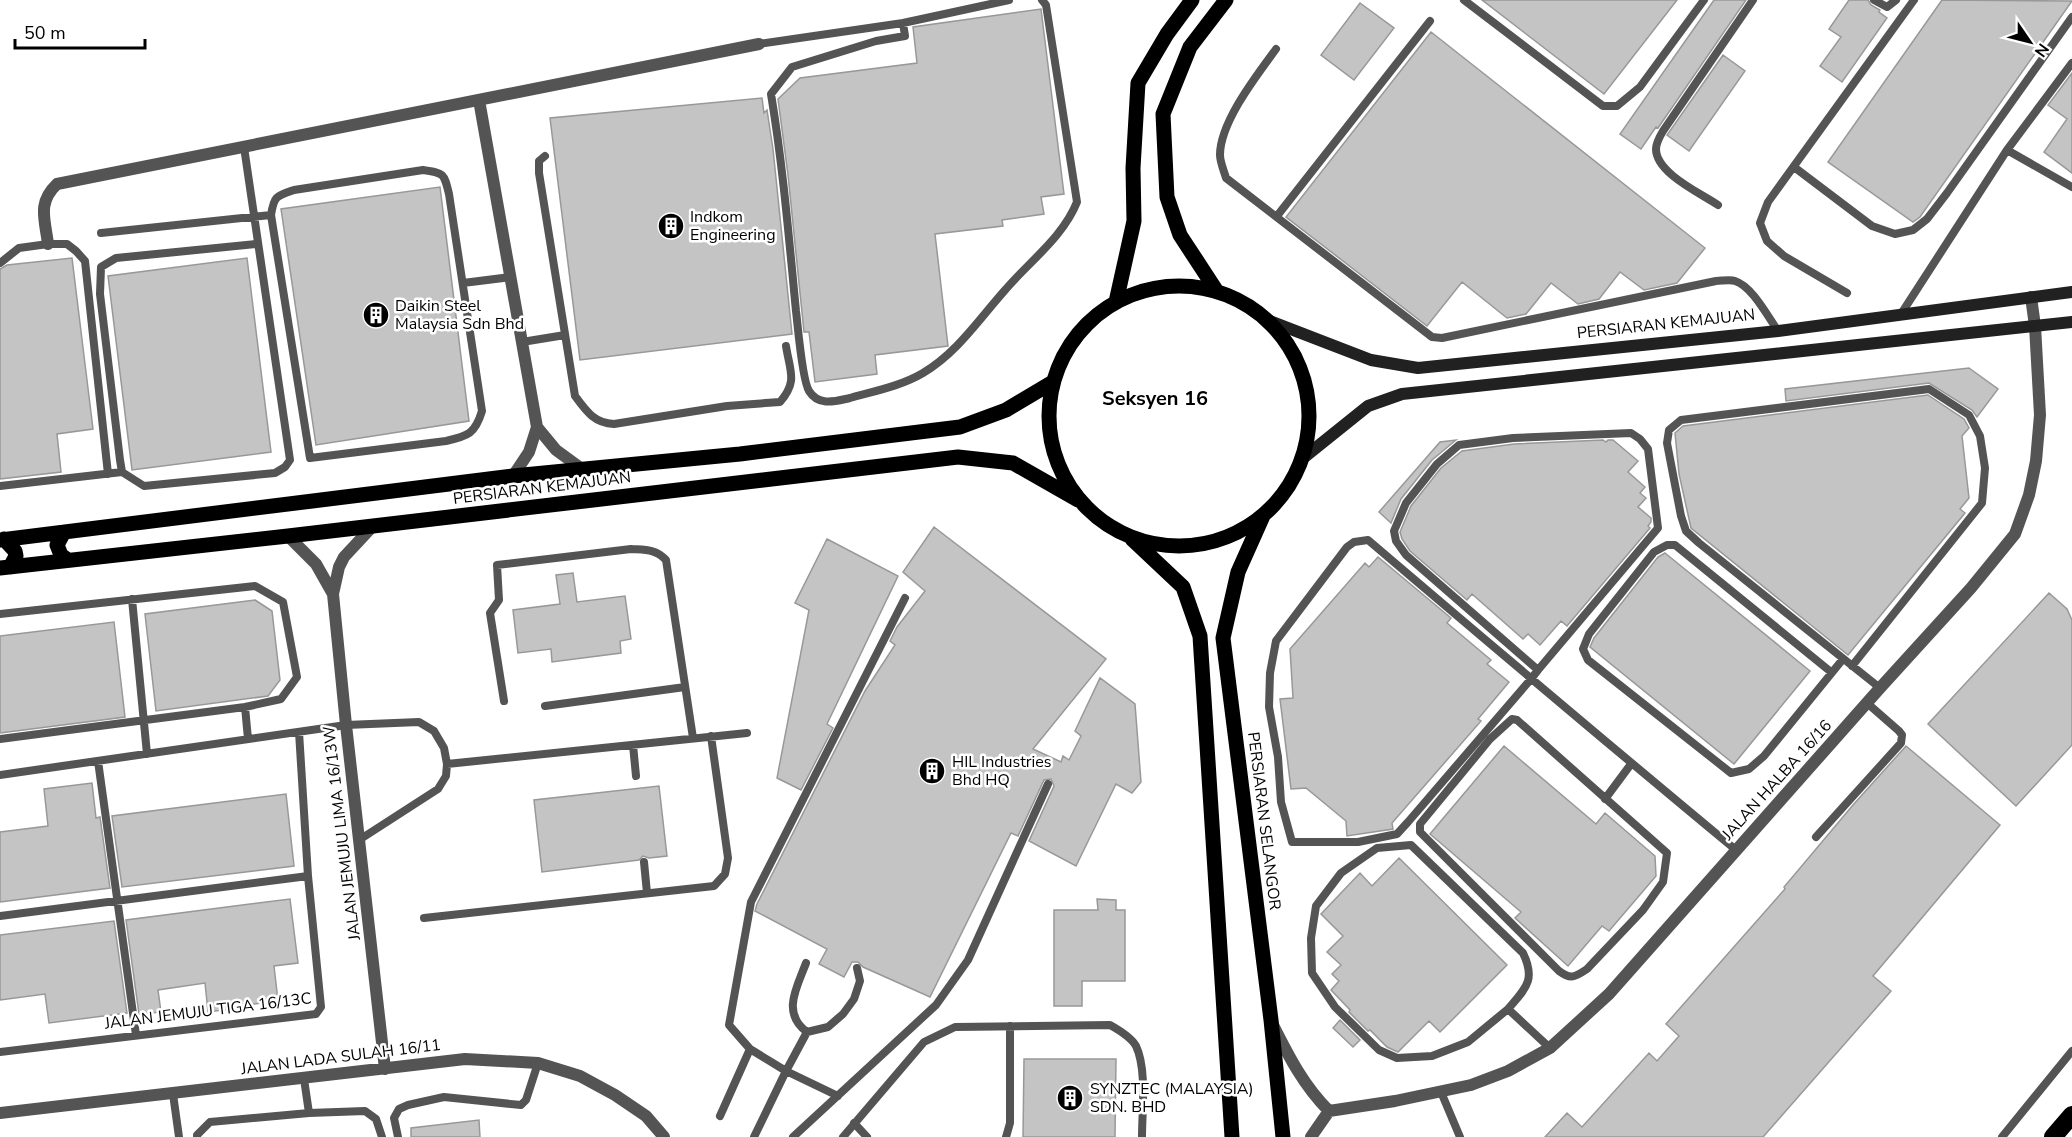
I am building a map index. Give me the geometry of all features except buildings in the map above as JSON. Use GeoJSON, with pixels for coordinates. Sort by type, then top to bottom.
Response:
{"type":"FeatureCollection","features":[{"type":"Feature","properties":{"kind":"highway"},"geometry":{"type":"LineString","coordinates":[[2053,1137],[2072,1115]]}},
{"type":"Feature","properties":{"kind":"main road"},"geometry":{"type":"LineString","coordinates":[[1116,302],[1134,221],[1133,168],[1138,83],[1167,34],[1192,0]]}},
{"type":"Feature","properties":{"kind":"main road"},"geometry":{"type":"LineString","coordinates":[[1216,290],[1180,235],[1167,197],[1163,114],[1190,47],[1226,0]]}},
{"type":"Feature","properties":{"kind":"main road"},"geometry":{"type":"LineString","coordinates":[[1182,285],[1216,290],[1245,302],[1270,321],[1293,351],[1306,385],[1310,422],[1302,459],[1286,490],[1263,516],[1233,535],[1199,545],[1164,546],[1130,537],[1102,522],[1078,500],[1057,465],[1049,424],[1053,382],[1066,350],[1088,323],[1116,302],[1148,289],[1182,285]]}},
{"type":"Feature","properties":{"kind":"main road","name":"PERSIARAN KEMAJUAN"},"geometry":{"type":"LineString","coordinates":[[2,540],[513,476],[740,454],[960,427],[1006,410],[1053,382]]}},
{"type":"Feature","properties":{"kind":"main road","name":"PERSIARAN KEMAJUAN"},"geometry":{"type":"LineString","coordinates":[[5,568],[288,537],[958,457],[1013,463],[1078,500]]}},
{"type":"Feature","properties":{"kind":"main road","name":"PERSIARAN SELANGOR"},"geometry":{"type":"LineString","coordinates":[[1263,516],[1239,572],[1223,638],[1271,1020],[1283,1137]]}},
{"type":"Feature","properties":{"kind":"main road"},"geometry":{"type":"LineString","coordinates":[[64,532],[57,550],[68,560]]}},
{"type":"Feature","properties":{"kind":"main road"},"geometry":{"type":"LineString","coordinates":[[1130,537],[1183,587],[1200,636],[1232,1137]]}},
{"type":"Feature","properties":{"kind":"main road"},"geometry":{"type":"LineString","coordinates":[[2,540],[15,550],[16,556],[5,568]]}},
{"type":"Feature","properties":{"kind":"street"},"geometry":{"type":"LineString","coordinates":[[48,243],[43,202],[57,184],[759,44]]}},
{"type":"Feature","properties":{"kind":"street"},"geometry":{"type":"LineString","coordinates":[[479,100],[537,427],[529,452],[513,476]]}},
{"type":"Feature","properties":{"kind":"street","name":"PERSIARAN KEMAJUAN"},"geometry":{"type":"LineString","coordinates":[[1270,321],[1371,360],[1418,368],[1778,331],[2072,292]]}},
{"type":"Feature","properties":{"kind":"street","name":"JALAN HALBA 16/16"},"geometry":{"type":"LineString","coordinates":[[1329,1112],[1471,1085],[1508,1071],[1550,1048],[1609,994],[1971,588],[2015,534],[2029,495],[2036,461],[2040,415],[2031,297]]}},
{"type":"Feature","properties":{"kind":"street"},"geometry":{"type":"LineString","coordinates":[[1302,459],[1368,406],[1402,394],[2072,322]]}},
{"type":"Feature","properties":{"kind":"street"},"geometry":{"type":"LineString","coordinates":[[537,427],[556,450],[582,469]]}},
{"type":"Feature","properties":{"kind":"street","name":"JALAN JEMUJU LIMA 16/13W"},"geometry":{"type":"LineString","coordinates":[[372,527],[344,557],[339,567],[333,594],[385,1069]]}},
{"type":"Feature","properties":{"kind":"street","name":"JALAN JEMUJU LIMA 16/13W"},"geometry":{"type":"LineString","coordinates":[[288,537],[316,564],[333,594]]}},
{"type":"Feature","properties":{"kind":"street"},"geometry":{"type":"LineString","coordinates":[[1271,1020],[1295,1068],[1311,1093],[1329,1112],[1311,1137]]}},
{"type":"Feature","properties":{"kind":"street","name":"JALAN LADA SULAH 16/11"},"geometry":{"type":"LineString","coordinates":[[0,1113],[465,1059],[538,1064],[580,1076],[615,1095],[646,1116],[664,1137]]}},
{"type":"Feature","properties":{"kind":"lane"},"geometry":{"type":"LineString","coordinates":[[759,44],[903,23],[1009,0]]}},
{"type":"Feature","properties":{"kind":"lane"},"geometry":{"type":"LineString","coordinates":[[903,23],[905,36],[876,41],[792,67],[771,94],[800,345],[808,390],[815,399],[830,403],[891,387],[923,373],[955,350],[1006,289],[1051,242],[1072,215],[1077,202],[1046,4],[1042,0]]}},
{"type":"Feature","properties":{"kind":"lane"},"geometry":{"type":"LineString","coordinates":[[1464,0],[1603,106],[1617,106],[1640,87],[1704,0]]}},
{"type":"Feature","properties":{"kind":"lane"},"geometry":{"type":"LineString","coordinates":[[1719,205],[1674,177],[1659,163],[1656,148],[1663,131],[1753,0]]}},
{"type":"Feature","properties":{"kind":"lane"},"geometry":{"type":"LineString","coordinates":[[1874,0],[1887,7],[1896,0]]}},
{"type":"Feature","properties":{"kind":"lane"},"geometry":{"type":"LineString","coordinates":[[1847,292],[1784,256],[1767,241],[1760,223],[1768,202],[1914,0]]}},
{"type":"Feature","properties":{"kind":"lane"},"geometry":{"type":"LineString","coordinates":[[1794,167],[1872,226],[1895,234],[1913,230],[1928,219],[2072,17]]}},
{"type":"Feature","properties":{"kind":"lane"},"geometry":{"type":"LineString","coordinates":[[1277,216],[1430,21]]}},
{"type":"Feature","properties":{"kind":"lane"},"geometry":{"type":"LineString","coordinates":[[1276,49],[1250,84],[1223,135],[1220,157],[1226,178],[1432,337],[1442,338],[1716,281],[1734,280],[1752,295],[1778,331]]}},
{"type":"Feature","properties":{"kind":"lane"},"geometry":{"type":"LineString","coordinates":[[1900,315],[2007,150],[2072,63]]}},
{"type":"Feature","properties":{"kind":"lane"},"geometry":{"type":"LineString","coordinates":[[0,486],[122,472],[144,486],[274,473],[285,467],[290,460],[244,147]]}},
{"type":"Feature","properties":{"kind":"lane"},"geometry":{"type":"LineString","coordinates":[[2007,150],[2072,187]]}},
{"type":"Feature","properties":{"kind":"lane"},"geometry":{"type":"LineString","coordinates":[[545,156],[538,161],[539,172],[575,396],[590,415],[602,423],[614,423],[727,406],[780,402],[789,391],[792,381],[786,346]]}},
{"type":"Feature","properties":{"kind":"lane"},"geometry":{"type":"LineString","coordinates":[[423,170],[440,172],[446,178],[450,194],[463,283],[482,411],[477,426],[467,436],[446,441],[310,458],[271,215],[273,201],[278,195],[294,190],[423,170]]}},
{"type":"Feature","properties":{"kind":"lane"},"geometry":{"type":"LineString","coordinates":[[101,233],[271,215]]}},
{"type":"Feature","properties":{"kind":"lane"},"geometry":{"type":"LineString","coordinates":[[0,263],[19,248],[48,243],[67,244],[76,250],[85,261],[108,474]]}},
{"type":"Feature","properties":{"kind":"lane"},"geometry":{"type":"LineString","coordinates":[[122,472],[100,294],[100,267],[116,258],[257,244]]}},
{"type":"Feature","properties":{"kind":"lane"},"geometry":{"type":"LineString","coordinates":[[463,283],[511,277]]}},
{"type":"Feature","properties":{"kind":"lane"},"geometry":{"type":"LineString","coordinates":[[522,342],[565,335]]}},
{"type":"Feature","properties":{"kind":"lane"},"geometry":{"type":"LineString","coordinates":[[1852,666],[1982,503],[1985,468],[1980,436],[1970,415],[1929,389],[1681,420],[1670,430],[1667,443],[1686,531],[1843,659],[1880,688]]}},
{"type":"Feature","properties":{"kind":"lane"},"geometry":{"type":"LineString","coordinates":[[1538,670],[1407,555],[1396,542],[1394,531],[1406,503],[1437,464],[1459,445],[1513,438],[1631,433],[1648,449],[1658,528],[1531,679],[1397,834],[1358,842],[1292,842],[1281,802],[1278,757],[1269,707],[1270,673],[1276,641],[1328,571],[1354,542],[1368,540],[1531,679],[1631,764],[1736,850]]}},
{"type":"Feature","properties":{"kind":"lane"},"geometry":{"type":"LineString","coordinates":[[1831,672],[1675,545],[1667,545],[1654,552],[1589,634],[1583,649],[1588,660],[1731,773],[1749,769],[1764,756],[1843,659]]}},
{"type":"Feature","properties":{"kind":"lane"},"geometry":{"type":"LineString","coordinates":[[504,701],[490,613],[499,600],[497,565],[631,549],[652,550],[666,560],[693,738]]}},
{"type":"Feature","properties":{"kind":"lane"},"geometry":{"type":"LineString","coordinates":[[0,614],[255,586],[283,602],[297,677],[281,699],[245,707],[0,739]]}},
{"type":"Feature","properties":{"kind":"lane"},"geometry":{"type":"LineString","coordinates":[[838,1096],[786,1071],[750,1049],[729,1025],[751,902],[905,598]]}},
{"type":"Feature","properties":{"kind":"lane"},"geometry":{"type":"LineString","coordinates":[[132,599],[147,754]]}},
{"type":"Feature","properties":{"kind":"lane"},"geometry":{"type":"LineString","coordinates":[[545,706],[686,687]]}},
{"type":"Feature","properties":{"kind":"lane"},"geometry":{"type":"LineString","coordinates":[[1816,837],[1900,743],[1902,735],[1899,731],[1868,703]]}},
{"type":"Feature","properties":{"kind":"lane"},"geometry":{"type":"LineString","coordinates":[[245,707],[248,739]]}},
{"type":"Feature","properties":{"kind":"lane"},"geometry":{"type":"LineString","coordinates":[[1512,719],[1517,720],[1605,799],[1660,845],[1667,853],[1667,865],[1663,882],[1643,910],[1587,969],[1576,976],[1566,977],[1559,971],[1420,832],[1420,824],[1490,739],[1512,719]]}},
{"type":"Feature","properties":{"kind":"lane"},"geometry":{"type":"LineString","coordinates":[[0,775],[346,725],[419,722],[434,731],[444,748],[447,764],[446,776],[438,789],[359,840]]}},
{"type":"Feature","properties":{"kind":"lane","name":"JALAN JEMUJU TIGA 16/13C"},"geometry":{"type":"LineString","coordinates":[[0,1052],[319,1012],[321,1008],[308,876],[299,732]]}},
{"type":"Feature","properties":{"kind":"lane"},"geometry":{"type":"LineString","coordinates":[[447,764],[747,733]]}},
{"type":"Feature","properties":{"kind":"lane"},"geometry":{"type":"LineString","coordinates":[[424,918],[714,886],[724,874],[728,858],[711,736]]}},
{"type":"Feature","properties":{"kind":"lane"},"geometry":{"type":"LineString","coordinates":[[633,745],[636,776]]}},
{"type":"Feature","properties":{"kind":"lane"},"geometry":{"type":"LineString","coordinates":[[98,761],[136,1035]]}},
{"type":"Feature","properties":{"kind":"lane"},"geometry":{"type":"LineString","coordinates":[[1605,799],[1631,764]]}},
{"type":"Feature","properties":{"kind":"lane"},"geometry":{"type":"LineString","coordinates":[[793,1137],[936,1005],[968,960],[1048,784]]}},
{"type":"Feature","properties":{"kind":"lane"},"geometry":{"type":"LineString","coordinates":[[1411,845],[1523,953],[1530,968],[1526,988],[1508,1009],[1468,1042],[1432,1056],[1397,1058],[1379,1050],[1335,1007],[1312,973],[1311,938],[1316,906],[1341,873],[1377,848],[1411,845]]}},
{"type":"Feature","properties":{"kind":"lane"},"geometry":{"type":"LineString","coordinates":[[644,862],[647,893]]}},
{"type":"Feature","properties":{"kind":"lane"},"geometry":{"type":"LineString","coordinates":[[0,916],[308,876]]}},
{"type":"Feature","properties":{"kind":"lane"},"geometry":{"type":"LineString","coordinates":[[806,963],[791,1004],[799,1026],[807,1032]]}},
{"type":"Feature","properties":{"kind":"lane"},"geometry":{"type":"LineString","coordinates":[[754,1137],[807,1032],[828,1027],[843,1014],[854,999],[860,981],[857,968]]}},
{"type":"Feature","properties":{"kind":"lane"},"geometry":{"type":"LineString","coordinates":[[1508,1009],[1550,1048]]}},
{"type":"Feature","properties":{"kind":"lane"},"geometry":{"type":"LineString","coordinates":[[843,1137],[924,1042],[955,1027],[1110,1025],[1136,1045],[1142,1071],[1142,1137]]}},
{"type":"Feature","properties":{"kind":"lane"},"geometry":{"type":"LineString","coordinates":[[1006,1137],[1010,1123],[1010,1026]]}},
{"type":"Feature","properties":{"kind":"lane"},"geometry":{"type":"LineString","coordinates":[[720,1116],[750,1049]]}},
{"type":"Feature","properties":{"kind":"lane"},"geometry":{"type":"LineString","coordinates":[[2002,1137],[2072,1051]]}},
{"type":"Feature","properties":{"kind":"lane"},"geometry":{"type":"LineString","coordinates":[[398,1137],[394,1118],[399,1109],[408,1105],[444,1097],[521,1105],[526,1100],[538,1064]]}},
{"type":"Feature","properties":{"kind":"lane"},"geometry":{"type":"LineString","coordinates":[[304,1079],[309,1113]]}},
{"type":"Feature","properties":{"kind":"lane"},"geometry":{"type":"LineString","coordinates":[[1441,1092],[1460,1137]]}},
{"type":"Feature","properties":{"kind":"lane"},"geometry":{"type":"LineString","coordinates":[[173,1094],[179,1137]]}},
{"type":"Feature","properties":{"kind":"lane"},"geometry":{"type":"LineString","coordinates":[[197,1137],[210,1122],[309,1113],[365,1111],[376,1119],[382,1137]]}},
{"type":"Feature","properties":{"kind":"lane"},"geometry":{"type":"LineString","coordinates":[[854,1123],[867,1137]]}},
{"type":"Feature","properties":{"kind":"place","name":"Indkom Engineering"},"geometry":{"type":"Point","coordinates":[671,226]}},
{"type":"Feature","properties":{"kind":"place","name":"Daikin Steel Malaysia Sdn Bhd"},"geometry":{"type":"Point","coordinates":[376,315]}},
{"type":"Feature","properties":{"kind":"place","name":"HIL Industries Bhd HQ"},"geometry":{"type":"Point","coordinates":[932,771]}},
{"type":"Feature","properties":{"kind":"place","name":"SYNZTEC (MALAYSIA) SDN. BHD"},"geometry":{"type":"Point","coordinates":[1070,1098]}},
{"type":"Feature","properties":{"kind":"district","name":"Seksyen 16"},"geometry":{"type":"Point","coordinates":[1155,398]}}]}
